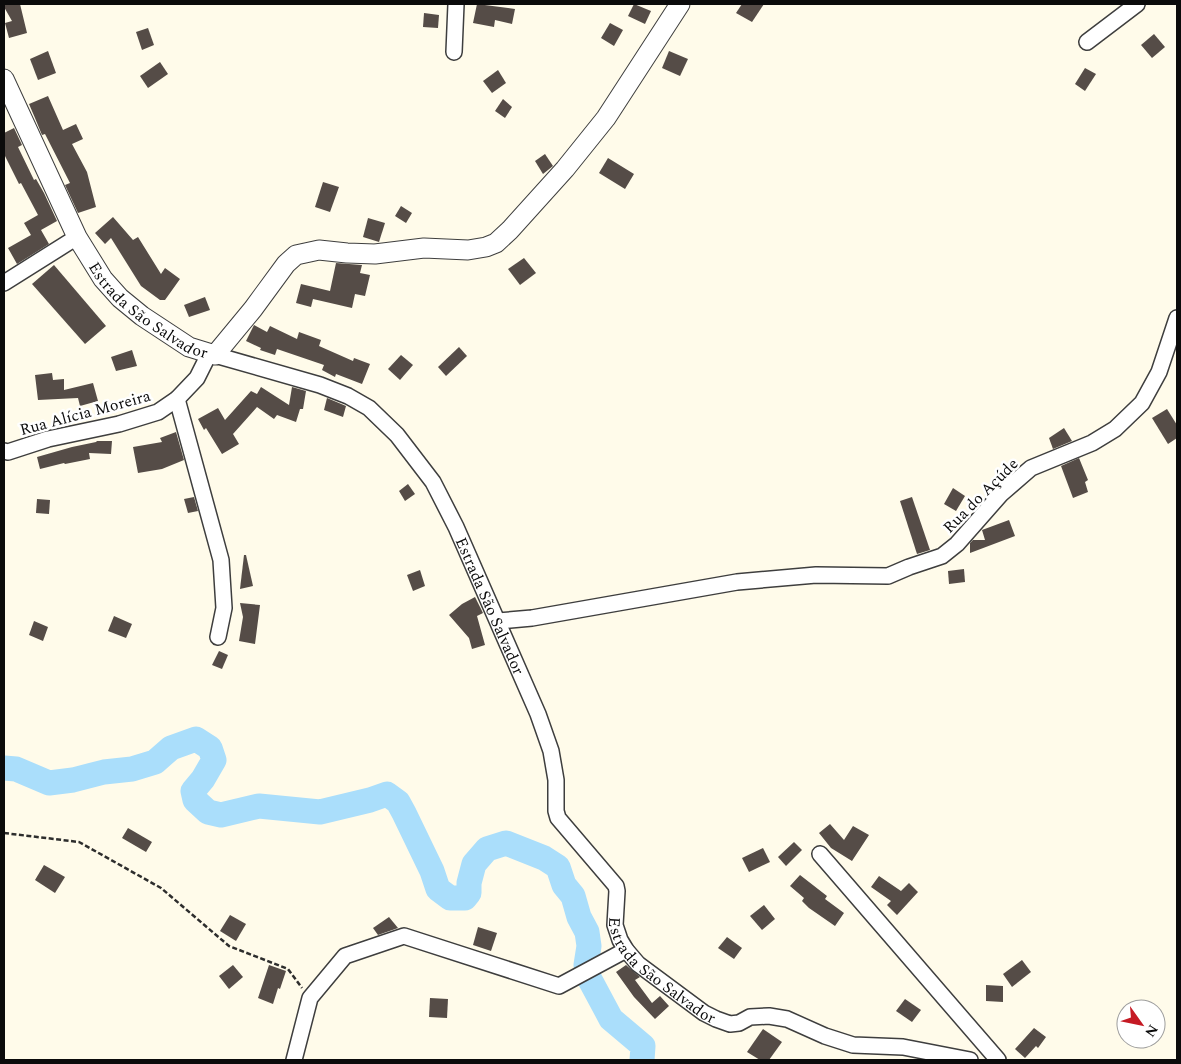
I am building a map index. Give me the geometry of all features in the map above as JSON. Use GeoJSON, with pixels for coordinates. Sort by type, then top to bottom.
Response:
{"type":"FeatureCollection","features":[{"type":"Feature","properties":{"kind":"street"},"geometry":{"type":"LineString","coordinates":[[454,52],[456,4]]}},
{"type":"Feature","properties":{"kind":"street"},"geometry":{"type":"LineString","coordinates":[[212,355],[253,309],[286,264],[296,256],[319,250],[374,254],[424,248],[468,250],[486,248],[496,243],[510,230],[565,168],[606,118],[680,4]]}},
{"type":"Feature","properties":{"kind":"street"},"geometry":{"type":"LineString","coordinates":[[1087,42],[1137,4]]}},
{"type":"Feature","properties":{"kind":"street","name":"Estrada São Salvador"},"geometry":{"type":"LineString","coordinates":[[4,79],[77,237],[104,279],[120,298],[142,316],[189,347],[320,385],[348,396],[369,408],[397,435],[433,482],[456,527],[538,714],[551,750],[556,780],[556,811],[558,818],[616,886],[615,925],[620,940],[638,964],[716,1020],[730,1024],[750,1017],[769,1016],[787,1019],[826,1036],[853,1045],[903,1047],[970,1060]]}},
{"type":"Feature","properties":{"kind":"street"},"geometry":{"type":"LineString","coordinates":[[4,283],[77,237]]}},
{"type":"Feature","properties":{"kind":"street","name":"Rua do Açúde"},"geometry":{"type":"LineString","coordinates":[[498,621],[532,618],[737,582],[816,575],[888,576],[942,556],[957,544],[1001,494],[1032,468],[1092,442],[1114,429],[1142,404],[1159,372],[1177,318]]}},
{"type":"Feature","properties":{"kind":"street","name":"Rua Alícia Moreira"},"geometry":{"type":"LineString","coordinates":[[4,451],[8,452],[48,439],[119,424],[158,412],[177,399],[196,378],[212,355]]}},
{"type":"Feature","properties":{"kind":"street"},"geometry":{"type":"LineString","coordinates":[[177,399],[221,560],[224,608],[218,637]]}},
{"type":"Feature","properties":{"kind":"street"},"geometry":{"type":"LineString","coordinates":[[820,854],[998,1060]]}},
{"type":"Feature","properties":{"kind":"street"},"geometry":{"type":"LineString","coordinates":[[294,1060],[310,998],[345,956],[404,936],[559,986],[626,950]]}},
{"type":"Feature","properties":{"kind":"path"},"geometry":{"type":"LineString","coordinates":[[4,833],[79,842],[161,888],[229,946],[288,969],[310,998]]}},
{"type":"Feature","properties":{"kind":"building"},"geometry":{"type":"Polygon","coordinates":[[[4,4],[20,4],[27,33],[9,38],[5,23],[12,21],[4,4]]]}},
{"type":"Feature","properties":{"kind":"building"},"geometry":{"type":"Polygon","coordinates":[[[477,4],[515,9],[512,24],[495,20],[494,27],[473,23],[477,4]]]}},
{"type":"Feature","properties":{"kind":"building"},"geometry":{"type":"Polygon","coordinates":[[[634,4],[651,11],[645,24],[628,16],[634,4]]]}},
{"type":"Feature","properties":{"kind":"building"},"geometry":{"type":"Polygon","coordinates":[[[742,4],[764,4],[752,22],[736,13],[742,4]]]}},
{"type":"Feature","properties":{"kind":"building"},"geometry":{"type":"Polygon","coordinates":[[[424,13],[439,15],[438,28],[423,27],[424,13]]]}},
{"type":"Feature","properties":{"kind":"building"},"geometry":{"type":"Polygon","coordinates":[[[610,23],[623,30],[614,46],[601,38],[610,23]]]}},
{"type":"Feature","properties":{"kind":"building"},"geometry":{"type":"Polygon","coordinates":[[[148,28],[154,45],[142,50],[136,32],[148,28]]]}},
{"type":"Feature","properties":{"kind":"building"},"geometry":{"type":"Polygon","coordinates":[[[1154,34],[1165,47],[1152,58],[1141,45],[1154,34]]]}},
{"type":"Feature","properties":{"kind":"building"},"geometry":{"type":"Polygon","coordinates":[[[48,51],[56,73],[38,80],[30,59],[48,51]]]}},
{"type":"Feature","properties":{"kind":"building"},"geometry":{"type":"Polygon","coordinates":[[[669,51],[688,59],[680,76],[662,68],[669,51]]]}},
{"type":"Feature","properties":{"kind":"building"},"geometry":{"type":"Polygon","coordinates":[[[160,62],[168,74],[148,88],[140,76],[160,62]]]}},
{"type":"Feature","properties":{"kind":"building"},"geometry":{"type":"Polygon","coordinates":[[[1085,68],[1096,74],[1085,91],[1075,84],[1085,68]]]}},
{"type":"Feature","properties":{"kind":"building"},"geometry":{"type":"Polygon","coordinates":[[[498,70],[506,83],[492,93],[483,81],[498,70]]]}},
{"type":"Feature","properties":{"kind":"building"},"geometry":{"type":"Polygon","coordinates":[[[48,96],[63,130],[76,124],[83,139],[72,144],[87,172],[96,207],[78,213],[65,185],[70,183],[45,134],[42,135],[29,104],[48,96]]]}},
{"type":"Feature","properties":{"kind":"building"},"geometry":{"type":"Polygon","coordinates":[[[503,99],[512,107],[505,118],[495,111],[503,99]]]}},
{"type":"Feature","properties":{"kind":"building"},"geometry":{"type":"Polygon","coordinates":[[[14,128],[22,145],[18,147],[34,180],[36,179],[44,193],[57,221],[41,230],[49,244],[17,264],[8,248],[31,235],[24,223],[38,215],[21,183],[19,184],[4,154],[4,133],[14,128]]]}},
{"type":"Feature","properties":{"kind":"building"},"geometry":{"type":"Polygon","coordinates":[[[545,154],[553,166],[543,174],[535,161],[545,154]]]}},
{"type":"Feature","properties":{"kind":"building"},"geometry":{"type":"Polygon","coordinates":[[[608,158],[634,174],[625,189],[599,173],[608,158]]]}},
{"type":"Feature","properties":{"kind":"building"},"geometry":{"type":"Polygon","coordinates":[[[323,182],[339,187],[330,212],[315,207],[323,182]]]}},
{"type":"Feature","properties":{"kind":"building"},"geometry":{"type":"Polygon","coordinates":[[[401,206],[412,213],[406,223],[395,216],[401,206]]]}},
{"type":"Feature","properties":{"kind":"building"},"geometry":{"type":"Polygon","coordinates":[[[113,217],[133,240],[138,237],[161,274],[165,268],[180,279],[165,300],[160,300],[141,286],[111,238],[105,244],[95,233],[113,217]]]}},
{"type":"Feature","properties":{"kind":"building"},"geometry":{"type":"Polygon","coordinates":[[[368,218],[385,223],[379,242],[363,237],[368,218]]]}},
{"type":"Feature","properties":{"kind":"building"},"geometry":{"type":"Polygon","coordinates":[[[524,258],[536,273],[520,285],[508,269],[524,258]]]}},
{"type":"Feature","properties":{"kind":"building"},"geometry":{"type":"Polygon","coordinates":[[[336,263],[362,265],[360,273],[370,275],[365,296],[355,294],[352,308],[313,299],[311,307],[296,303],[301,284],[330,291],[336,263]]]}},
{"type":"Feature","properties":{"kind":"building"},"geometry":{"type":"Polygon","coordinates":[[[54,265],[106,326],[85,344],[32,284],[54,265]]]}},
{"type":"Feature","properties":{"kind":"building"},"geometry":{"type":"Polygon","coordinates":[[[205,297],[210,310],[189,317],[184,305],[205,297]]]}},
{"type":"Feature","properties":{"kind":"building"},"geometry":{"type":"Polygon","coordinates":[[[254,325],[267,332],[270,326],[297,339],[299,332],[321,340],[319,346],[353,361],[354,358],[370,364],[362,384],[336,374],[335,377],[322,370],[324,365],[277,349],[275,355],[260,350],[261,348],[246,341],[254,325]]]}},
{"type":"Feature","properties":{"kind":"building"},"geometry":{"type":"Polygon","coordinates":[[[459,347],[467,356],[446,376],[438,367],[459,347]]]}},
{"type":"Feature","properties":{"kind":"building"},"geometry":{"type":"Polygon","coordinates":[[[132,350],[137,366],[116,371],[111,357],[132,350]]]}},
{"type":"Feature","properties":{"kind":"building"},"geometry":{"type":"Polygon","coordinates":[[[401,355],[413,365],[400,380],[388,369],[401,355]]]}},
{"type":"Feature","properties":{"kind":"building"},"geometry":{"type":"Polygon","coordinates":[[[52,373],[53,380],[64,379],[64,390],[93,383],[98,401],[80,406],[78,398],[38,400],[35,375],[52,373]]]}},
{"type":"Feature","properties":{"kind":"building"},"geometry":{"type":"Polygon","coordinates":[[[261,387],[289,405],[292,387],[306,391],[303,409],[300,409],[296,422],[277,415],[274,419],[257,407],[233,434],[239,444],[222,454],[206,428],[204,430],[198,419],[218,408],[225,420],[251,391],[257,394],[261,387]]]}},
{"type":"Feature","properties":{"kind":"building"},"geometry":{"type":"Polygon","coordinates":[[[327,398],[346,406],[343,417],[324,410],[327,398]]]}},
{"type":"Feature","properties":{"kind":"building"},"geometry":{"type":"Polygon","coordinates":[[[1167,409],[1177,425],[1177,438],[1168,444],[1152,418],[1167,409]]]}},
{"type":"Feature","properties":{"kind":"building"},"geometry":{"type":"Polygon","coordinates":[[[1064,428],[1072,441],[1053,449],[1049,438],[1064,428]]]}},
{"type":"Feature","properties":{"kind":"building"},"geometry":{"type":"Polygon","coordinates":[[[176,432],[184,460],[162,469],[138,473],[133,447],[162,442],[160,438],[176,432]]]}},
{"type":"Feature","properties":{"kind":"building"},"geometry":{"type":"Polygon","coordinates":[[[97,441],[112,441],[111,454],[89,453],[90,459],[40,469],[37,457],[97,441]]]}},
{"type":"Feature","properties":{"kind":"building"},"geometry":{"type":"Polygon","coordinates":[[[1079,458],[1088,480],[1085,482],[1088,492],[1073,498],[1061,466],[1079,458]]]}},
{"type":"Feature","properties":{"kind":"building"},"geometry":{"type":"Polygon","coordinates":[[[408,484],[415,494],[405,501],[399,491],[408,484]]]}},
{"type":"Feature","properties":{"kind":"building"},"geometry":{"type":"Polygon","coordinates":[[[953,488],[965,496],[956,511],[944,504],[953,488]]]}},
{"type":"Feature","properties":{"kind":"building"},"geometry":{"type":"Polygon","coordinates":[[[194,497],[198,511],[188,513],[184,499],[194,497]]]}},
{"type":"Feature","properties":{"kind":"building"},"geometry":{"type":"Polygon","coordinates":[[[912,497],[930,550],[917,554],[900,501],[912,497]]]}},
{"type":"Feature","properties":{"kind":"building"},"geometry":{"type":"Polygon","coordinates":[[[37,499],[50,500],[49,514],[36,513],[37,499]]]}},
{"type":"Feature","properties":{"kind":"building"},"geometry":{"type":"Polygon","coordinates":[[[1009,520],[1015,536],[970,553],[970,543],[973,540],[985,540],[982,530],[1009,520]]]}},
{"type":"Feature","properties":{"kind":"building"},"geometry":{"type":"Polygon","coordinates":[[[244,555],[246,555],[253,586],[240,589],[244,555]]]}},
{"type":"Feature","properties":{"kind":"building"},"geometry":{"type":"Polygon","coordinates":[[[964,569],[965,582],[949,584],[948,571],[964,569]]]}},
{"type":"Feature","properties":{"kind":"building"},"geometry":{"type":"Polygon","coordinates":[[[420,570],[425,586],[413,591],[407,575],[420,570]]]}},
{"type":"Feature","properties":{"kind":"building"},"geometry":{"type":"Polygon","coordinates":[[[475,597],[483,613],[477,616],[485,645],[472,649],[469,638],[449,615],[462,604],[475,597]]]}},
{"type":"Feature","properties":{"kind":"building"},"geometry":{"type":"Polygon","coordinates":[[[240,603],[260,605],[255,644],[239,641],[243,617],[240,603]]]}},
{"type":"Feature","properties":{"kind":"building"},"geometry":{"type":"Polygon","coordinates":[[[114,616],[132,624],[126,638],[108,631],[114,616]]]}},
{"type":"Feature","properties":{"kind":"building"},"geometry":{"type":"Polygon","coordinates":[[[34,621],[48,627],[43,641],[29,635],[34,621]]]}},
{"type":"Feature","properties":{"kind":"building"},"geometry":{"type":"Polygon","coordinates":[[[219,651],[228,655],[222,669],[212,665],[219,651]]]}},
{"type":"Feature","properties":{"kind":"building"},"geometry":{"type":"Polygon","coordinates":[[[830,824],[844,840],[853,826],[869,835],[852,861],[831,848],[819,833],[830,824]]]}},
{"type":"Feature","properties":{"kind":"building"},"geometry":{"type":"Polygon","coordinates":[[[128,828],[152,842],[146,852],[122,838],[128,828]]]}},
{"type":"Feature","properties":{"kind":"building"},"geometry":{"type":"Polygon","coordinates":[[[794,842],[802,850],[786,866],[778,857],[794,842]]]}},
{"type":"Feature","properties":{"kind":"building"},"geometry":{"type":"Polygon","coordinates":[[[763,848],[770,862],[749,872],[742,858],[763,848]]]}},
{"type":"Feature","properties":{"kind":"building"},"geometry":{"type":"Polygon","coordinates":[[[44,865],[65,877],[55,893],[35,880],[44,865]]]}},
{"type":"Feature","properties":{"kind":"building"},"geometry":{"type":"Polygon","coordinates":[[[800,875],[827,896],[825,899],[844,913],[835,926],[809,908],[802,901],[804,898],[790,886],[800,875]]]}},
{"type":"Feature","properties":{"kind":"building"},"geometry":{"type":"Polygon","coordinates":[[[879,876],[901,891],[909,883],[918,892],[897,915],[887,905],[891,901],[871,887],[879,876]]]}},
{"type":"Feature","properties":{"kind":"building"},"geometry":{"type":"Polygon","coordinates":[[[764,905],[775,919],[762,930],[750,916],[764,905]]]}},
{"type":"Feature","properties":{"kind":"building"},"geometry":{"type":"Polygon","coordinates":[[[230,915],[246,924],[236,941],[220,931],[230,915]]]}},
{"type":"Feature","properties":{"kind":"building"},"geometry":{"type":"Polygon","coordinates":[[[389,917],[398,928],[378,935],[373,928],[389,917]]]}},
{"type":"Feature","properties":{"kind":"building"},"geometry":{"type":"Polygon","coordinates":[[[478,927],[497,933],[491,951],[473,945],[478,927]]]}},
{"type":"Feature","properties":{"kind":"building"},"geometry":{"type":"Polygon","coordinates":[[[727,937],[742,948],[734,959],[718,948],[727,937]]]}},
{"type":"Feature","properties":{"kind":"building"},"geometry":{"type":"Polygon","coordinates":[[[1022,960],[1031,972],[1012,987],[1003,974],[1022,960]]]}},
{"type":"Feature","properties":{"kind":"building"},"geometry":{"type":"Polygon","coordinates":[[[233,965],[243,977],[229,989],[219,976],[233,965]]]}},
{"type":"Feature","properties":{"kind":"building"},"geometry":{"type":"Polygon","coordinates":[[[269,965],[286,971],[273,1004],[258,998],[269,965]]]}},
{"type":"Feature","properties":{"kind":"building"},"geometry":{"type":"Polygon","coordinates":[[[626,965],[640,977],[635,980],[652,1003],[660,996],[669,1006],[655,1019],[634,997],[616,972],[626,965]]]}},
{"type":"Feature","properties":{"kind":"building"},"geometry":{"type":"Polygon","coordinates":[[[986,985],[1003,986],[1003,1002],[986,1001],[986,985]]]}},
{"type":"Feature","properties":{"kind":"building"},"geometry":{"type":"Polygon","coordinates":[[[430,998],[448,999],[447,1018],[429,1017],[430,998]]]}},
{"type":"Feature","properties":{"kind":"building"},"geometry":{"type":"Polygon","coordinates":[[[905,999],[921,1010],[912,1022],[896,1011],[905,999]]]}},
{"type":"Feature","properties":{"kind":"building"},"geometry":{"type":"Polygon","coordinates":[[[1034,1028],[1046,1037],[1038,1048],[1036,1046],[1025,1058],[1015,1049],[1034,1028]]]}},
{"type":"Feature","properties":{"kind":"building"},"geometry":{"type":"Polygon","coordinates":[[[763,1029],[782,1042],[769,1060],[760,1060],[747,1052],[763,1029]]]}},
{"type":"Feature","properties":{"kind":"waterway"},"geometry":{"type":"LineString","coordinates":[[4,768],[16,769],[49,783],[73,780],[104,772],[132,769],[155,762],[171,748],[196,739],[210,748],[214,760],[203,779],[193,791],[195,800],[208,812],[221,815],[259,806],[320,812],[387,794],[398,802],[404,813],[432,871],[438,889],[450,898],[465,898],[469,893],[469,883],[474,864],[487,849],[506,843],[544,858],[558,867],[564,885],[573,896],[579,917],[587,932],[589,946],[586,965],[588,976],[611,1019],[643,1046],[642,1060]]}}]}
